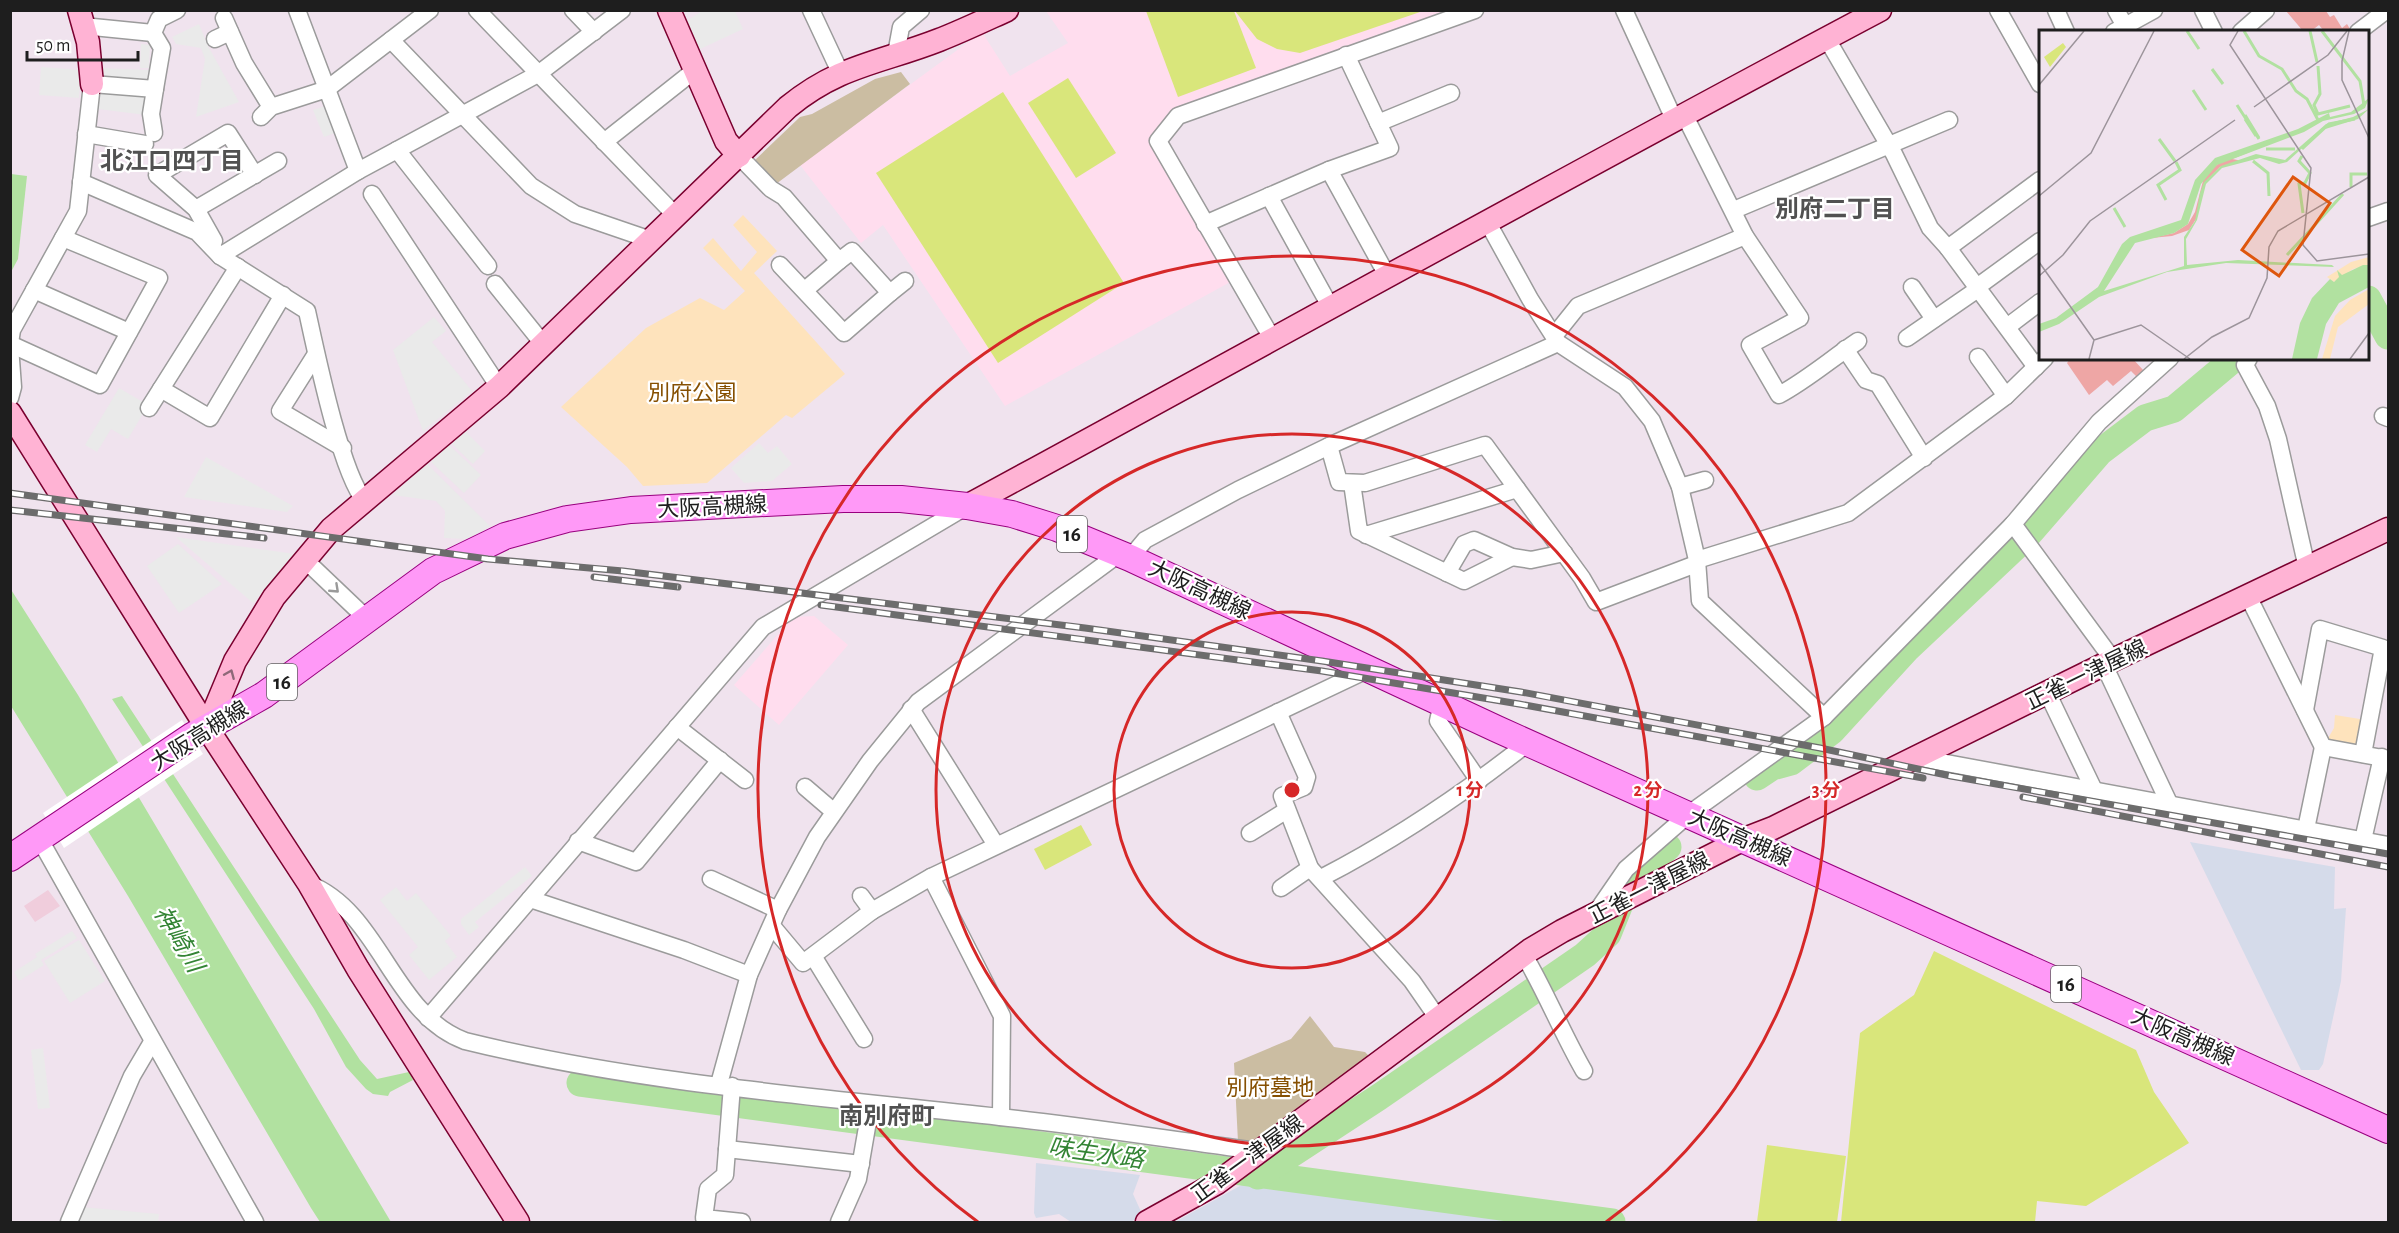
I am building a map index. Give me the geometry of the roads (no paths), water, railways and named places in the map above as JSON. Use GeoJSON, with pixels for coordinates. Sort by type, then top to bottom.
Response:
{"type":"FeatureCollection","features":[{"type":"Feature","properties":{"kind":"main road","name":"大阪高槻線"},"geometry":{"type":"LineString","coordinates":[[10,858],[200,732],[300,670],[366,618],[433,571],[476,549],[536,526],[582,516],[631,510],[843,499],[901,499],[967,506],[1012,514],[1057,528],[1125,555],[1742,840],[1818,871],[2388,1130]]}},
{"type":"Feature","properties":{"kind":"street"},"geometry":{"type":"LineString","coordinates":[[153,33],[159,18],[177,10]]}},
{"type":"Feature","properties":{"kind":"street"},"geometry":{"type":"LineString","coordinates":[[297,10],[358,171]]}},
{"type":"Feature","properties":{"kind":"street"},"geometry":{"type":"LineString","coordinates":[[223,30],[244,63],[266,112],[327,89],[430,10]]}},
{"type":"Feature","properties":{"kind":"street"},"geometry":{"type":"LineString","coordinates":[[477,10],[677,217]]}},
{"type":"Feature","properties":{"kind":"street"},"geometry":{"type":"LineString","coordinates":[[573,10],[594,32]]}},
{"type":"Feature","properties":{"kind":"street"},"geometry":{"type":"LineString","coordinates":[[220,255],[358,171],[538,74],[622,10]]}},
{"type":"Feature","properties":{"kind":"street"},"geometry":{"type":"LineString","coordinates":[[669,10],[726,141],[771,189],[783,197],[839,261]]}},
{"type":"Feature","properties":{"kind":"street"},"geometry":{"type":"LineString","coordinates":[[811,10],[840,72]]}},
{"type":"Feature","properties":{"kind":"street"},"geometry":{"type":"LineString","coordinates":[[200,732],[235,661],[274,597],[331,529],[499,387],[812,87],[840,72],[939,40],[1007,10]]}},
{"type":"Feature","properties":{"kind":"street"},"geometry":{"type":"LineString","coordinates":[[1273,340],[1158,141],[1178,116],[1475,10]]}},
{"type":"Feature","properties":{"kind":"street"},"geometry":{"type":"LineString","coordinates":[[1624,10],[1679,116],[1734,210],[1745,236],[1800,318],[1750,345],[1779,395],[1806,381],[1817,368],[1852,345],[1866,380],[1878,384],[1924,458]]}},
{"type":"Feature","properties":{"kind":"street"},"geometry":{"type":"LineString","coordinates":[[428,1018],[763,627],[967,506],[1488,223],[1679,116],[1880,10]]}},
{"type":"Feature","properties":{"kind":"street"},"geometry":{"type":"LineString","coordinates":[[1998,10],[2038,76]]}},
{"type":"Feature","properties":{"kind":"street"},"geometry":{"type":"LineString","coordinates":[[2056,10],[2065,30]]}},
{"type":"Feature","properties":{"kind":"street"},"geometry":{"type":"LineString","coordinates":[[2116,10],[2120,29],[2154,10]]}},
{"type":"Feature","properties":{"kind":"street"},"geometry":{"type":"LineString","coordinates":[[2203,10],[2213,30]]}},
{"type":"Feature","properties":{"kind":"street"},"geometry":{"type":"LineString","coordinates":[[2243,30],[2266,10]]}},
{"type":"Feature","properties":{"kind":"street"},"geometry":{"type":"LineString","coordinates":[[2361,30],[2387,10]]}},
{"type":"Feature","properties":{"kind":"street"},"geometry":{"type":"LineString","coordinates":[[896,54],[901,27],[918,11]]}},
{"type":"Feature","properties":{"kind":"street"},"geometry":{"type":"LineString","coordinates":[[10,398],[13,387],[10,344],[12,330],[78,211],[86,134],[92,84],[81,18],[153,33],[162,48],[151,114],[150,139],[86,134]]}},
{"type":"Feature","properties":{"kind":"street"},"geometry":{"type":"LineString","coordinates":[[1329,446],[1339,482],[1365,483],[1485,446],[1564,553],[1596,602],[1697,562],[1848,513],[2006,396],[2040,363],[2007,327],[1948,248],[1930,228],[1887,144],[1827,39]]}},
{"type":"Feature","properties":{"kind":"street"},"geometry":{"type":"LineString","coordinates":[[391,40],[531,186],[575,214],[651,240]]}},
{"type":"Feature","properties":{"kind":"street"},"geometry":{"type":"LineString","coordinates":[[1205,224],[1329,170],[1390,148],[1346,55]]}},
{"type":"Feature","properties":{"kind":"street"},"geometry":{"type":"LineString","coordinates":[[604,142],[695,70]]}},
{"type":"Feature","properties":{"kind":"street"},"geometry":{"type":"LineString","coordinates":[[92,84],[155,89]]}},
{"type":"Feature","properties":{"kind":"street"},"geometry":{"type":"LineString","coordinates":[[1378,123],[1451,93]]}},
{"type":"Feature","properties":{"kind":"street"},"geometry":{"type":"LineString","coordinates":[[1734,210],[1948,120]]}},
{"type":"Feature","properties":{"kind":"street"},"geometry":{"type":"LineString","coordinates":[[220,255],[196,209],[157,175],[228,133],[255,175]]}},
{"type":"Feature","properties":{"kind":"street"},"geometry":{"type":"LineString","coordinates":[[397,150],[488,266]]}},
{"type":"Feature","properties":{"kind":"street"},"geometry":{"type":"LineString","coordinates":[[196,209],[279,161]]}},
{"type":"Feature","properties":{"kind":"street"},"geometry":{"type":"LineString","coordinates":[[1329,170],[1388,277]]}},
{"type":"Feature","properties":{"kind":"street"},"geometry":{"type":"LineString","coordinates":[[81,182],[197,232],[220,255],[308,311],[316,354],[343,448],[356,490],[365,501]]}},
{"type":"Feature","properties":{"kind":"street"},"geometry":{"type":"LineString","coordinates":[[1948,248],[2039,183]]}},
{"type":"Feature","properties":{"kind":"street"},"geometry":{"type":"LineString","coordinates":[[372,194],[499,387]]}},
{"type":"Feature","properties":{"kind":"street"},"geometry":{"type":"LineString","coordinates":[[1269,196],[1331,308]]}},
{"type":"Feature","properties":{"kind":"street"},"geometry":{"type":"LineString","coordinates":[[2369,217],[2388,211]]}},
{"type":"Feature","properties":{"kind":"street"},"geometry":{"type":"LineString","coordinates":[[1488,223],[1530,299],[1556,339],[1625,387],[1638,400],[1652,421],[1680,486],[1697,562],[1700,601],[1824,717]]}},
{"type":"Feature","properties":{"kind":"street"},"geometry":{"type":"LineString","coordinates":[[742,1222],[704,1218],[708,1188],[725,1175],[730,1119],[726,1085],[749,975],[778,910],[833,811],[911,709],[1145,540],[1329,446],[1556,339],[1578,306],[1745,236]]}},
{"type":"Feature","properties":{"kind":"street"},"geometry":{"type":"LineString","coordinates":[[10,344],[100,385],[159,278],[63,238]]}},
{"type":"Feature","properties":{"kind":"street"},"geometry":{"type":"LineString","coordinates":[[1907,338],[2039,242]]}},
{"type":"Feature","properties":{"kind":"street"},"geometry":{"type":"LineString","coordinates":[[805,291],[852,250],[890,293]]}},
{"type":"Feature","properties":{"kind":"street"},"geometry":{"type":"LineString","coordinates":[[780,265],[805,291],[841,336],[905,281]]}},
{"type":"Feature","properties":{"kind":"street"},"geometry":{"type":"LineString","coordinates":[[149,408],[238,267]]}},
{"type":"Feature","properties":{"kind":"street"},"geometry":{"type":"LineString","coordinates":[[495,284],[544,345]]}},
{"type":"Feature","properties":{"kind":"street"},"geometry":{"type":"LineString","coordinates":[[1911,287],[1934,319]]}},
{"type":"Feature","properties":{"kind":"street"},"geometry":{"type":"LineString","coordinates":[[34,290],[129,332]]}},
{"type":"Feature","properties":{"kind":"street"},"geometry":{"type":"LineString","coordinates":[[161,389],[210,418],[283,296]]}},
{"type":"Feature","properties":{"kind":"street"},"geometry":{"type":"LineString","coordinates":[[2007,327],[2039,303]]}},
{"type":"Feature","properties":{"kind":"street"},"geometry":{"type":"LineString","coordinates":[[316,354],[280,411],[343,448]]}},
{"type":"Feature","properties":{"kind":"street"},"geometry":{"type":"LineString","coordinates":[[1978,357],[2006,396]]}},
{"type":"Feature","properties":{"kind":"street"},"geometry":{"type":"LineString","coordinates":[[1612,906],[1626,868],[1689,814],[1824,717],[2020,534],[2099,422],[2168,360]]}},
{"type":"Feature","properties":{"kind":"street"},"geometry":{"type":"LineString","coordinates":[[2248,360],[2245,365],[2267,406],[2287,472],[2307,568]]}},
{"type":"Feature","properties":{"kind":"street"},"geometry":{"type":"LineString","coordinates":[[10,413],[200,732],[309,884],[358,969],[518,1222]]}},
{"type":"Feature","properties":{"kind":"street"},"geometry":{"type":"LineString","coordinates":[[1680,486],[1706,480]]}},
{"type":"Feature","properties":{"kind":"street"},"geometry":{"type":"LineString","coordinates":[[1352,483],[1359,531],[1464,581],[1512,557]]}},
{"type":"Feature","properties":{"kind":"street"},"geometry":{"type":"LineString","coordinates":[[1366,535],[1517,489]]}},
{"type":"Feature","properties":{"kind":"street","name":"正雀一津屋線"},"geometry":{"type":"LineString","coordinates":[[1147,1222],[1217,1183],[1437,1017],[1524,955],[1612,906],[1742,840],[1773,828],[2108,662],[2388,529]]}},
{"type":"Feature","properties":{"kind":"street"},"geometry":{"type":"LineString","coordinates":[[2020,534],[2108,662],[2169,803]]}},
{"type":"Feature","properties":{"kind":"street"},"geometry":{"type":"LineString","coordinates":[[1447,573],[1464,544],[1474,540],[1512,557],[1532,560],[1564,553]]}},
{"type":"Feature","properties":{"kind":"street"},"geometry":{"type":"LineString","coordinates":[[304,559],[366,618]]}},
{"type":"Feature","properties":{"kind":"street"},"geometry":{"type":"LineString","coordinates":[[2247,596],[2323,747],[2306,830]]}},
{"type":"Feature","properties":{"kind":"street"},"geometry":{"type":"LineString","coordinates":[[2305,710],[2320,629],[2383,648],[2363,754]]}},
{"type":"Feature","properties":{"kind":"street"},"geometry":{"type":"LineString","coordinates":[[772,926],[803,963],[872,911],[931,877],[1369,669]]}},
{"type":"Feature","properties":{"kind":"street"},"geometry":{"type":"LineString","coordinates":[[2047,692],[2094,790]]}},
{"type":"Feature","properties":{"kind":"street"},"geometry":{"type":"LineString","coordinates":[[1442,703],[1438,720],[1479,781]]}},
{"type":"Feature","properties":{"kind":"street"},"geometry":{"type":"LineString","coordinates":[[911,709],[996,845]]}},
{"type":"Feature","properties":{"kind":"street"},"geometry":{"type":"LineString","coordinates":[[1278,712],[1306,777],[1304,787],[1282,796],[1316,873],[1412,981],[1437,1017]]}},
{"type":"Feature","properties":{"kind":"street"},"geometry":{"type":"LineString","coordinates":[[677,727],[745,780]]}},
{"type":"Feature","properties":{"kind":"street"},"geometry":{"type":"LineString","coordinates":[[1281,888],[1379,848],[1479,781],[1529,742]]}},
{"type":"Feature","properties":{"kind":"street"},"geometry":{"type":"LineString","coordinates":[[2323,747],[2385,758],[2363,840]]}},
{"type":"Feature","properties":{"kind":"street"},"geometry":{"type":"LineString","coordinates":[[1913,757],[2388,845]]}},
{"type":"Feature","properties":{"kind":"street"},"geometry":{"type":"LineString","coordinates":[[578,841],[636,862],[720,760]]}},
{"type":"Feature","properties":{"kind":"street"},"geometry":{"type":"LineString","coordinates":[[805,787],[833,811]]}},
{"type":"Feature","properties":{"kind":"street"},"geometry":{"type":"LineString","coordinates":[[1250,832],[1287,810]]}},
{"type":"Feature","properties":{"kind":"street"},"geometry":{"type":"LineString","coordinates":[[46,834],[152,1042],[255,1222]]}},
{"type":"Feature","properties":{"kind":"street"},"geometry":{"type":"LineString","coordinates":[[931,877],[1002,1016],[1001,1117]]}},
{"type":"Feature","properties":{"kind":"street"},"geometry":{"type":"LineString","coordinates":[[711,879],[778,910]]}},
{"type":"Feature","properties":{"kind":"street"},"geometry":{"type":"LineString","coordinates":[[309,884],[329,892],[352,914],[428,1018],[448,1034],[475,1044],[620,1072],[871,1104],[1001,1117],[1249,1158]]}},
{"type":"Feature","properties":{"kind":"street"},"geometry":{"type":"LineString","coordinates":[[861,896],[872,911]]}},
{"type":"Feature","properties":{"kind":"street"},"geometry":{"type":"LineString","coordinates":[[530,899],[684,950],[749,975]]}},
{"type":"Feature","properties":{"kind":"street"},"geometry":{"type":"LineString","coordinates":[[1524,955],[1543,987],[1584,1071]]}},
{"type":"Feature","properties":{"kind":"street"},"geometry":{"type":"LineString","coordinates":[[813,956],[864,1039]]}},
{"type":"Feature","properties":{"kind":"street"},"geometry":{"type":"LineString","coordinates":[[69,1222],[132,1076],[152,1042]]}},
{"type":"Feature","properties":{"kind":"street"},"geometry":{"type":"LineString","coordinates":[[839,1222],[858,1179],[867,1138],[871,1104]]}},
{"type":"Feature","properties":{"kind":"street"},"geometry":{"type":"LineString","coordinates":[[727,1149],[861,1164]]}},
{"type":"Feature","properties":{"kind":"water"},"geometry":{"type":"Polygon","coordinates":[[[11,174],[27,176],[18,259],[11,272],[11,174]]]}},
{"type":"Feature","properties":{"kind":"water","name":"神崎川"},"geometry":{"type":"Polygon","coordinates":[[[10,588],[78,695],[391,1222],[320,1222],[311,1208],[128,896],[11,706],[10,588]]]}},
{"type":"Feature","properties":{"kind":"water"},"geometry":{"type":"Polygon","coordinates":[[[122,696],[360,1060],[377,1079],[409,1072],[413,1080],[390,1092],[388,1096],[373,1094],[346,1067],[314,1009],[112,699],[122,696]]]}},
{"type":"Feature","properties":{"kind":"waterway"},"geometry":{"type":"LineString","coordinates":[[2369,301],[2388,336]]}},
{"type":"Feature","properties":{"kind":"waterway"},"geometry":{"type":"LineString","coordinates":[[1757,777],[1772,767],[1791,762],[1832,731],[1907,649],[2028,535],[2100,452],[2145,418],[2174,409],[2233,360]]}},
{"type":"Feature","properties":{"kind":"waterway"},"geometry":{"type":"LineString","coordinates":[[1258,1176],[1379,1097],[1585,955],[1608,934],[1628,884],[1668,847]]}},
{"type":"Feature","properties":{"kind":"waterway","name":"味生水路"},"geometry":{"type":"LineString","coordinates":[[580,1083],[1612,1222]]}},
{"type":"Feature","properties":{"kind":"railway"},"geometry":{"type":"LineString","coordinates":[[10,493],[488,559],[623,571],[1085,628],[1322,661],[1521,692],[1820,748],[1951,776],[2388,854]]}},
{"type":"Feature","properties":{"kind":"railway"},"geometry":{"type":"LineString","coordinates":[[10,510],[264,538]]}},
{"type":"Feature","properties":{"kind":"railway"},"geometry":{"type":"LineString","coordinates":[[594,577],[678,587]]}},
{"type":"Feature","properties":{"kind":"railway"},"geometry":{"type":"LineString","coordinates":[[821,605],[1322,671],[1519,704],[1923,778]]}},
{"type":"Feature","properties":{"kind":"railway"},"geometry":{"type":"LineString","coordinates":[[2023,797],[2388,867]]}},
{"type":"Feature","properties":{"kind":"district","name":"北江口四丁目"},"geometry":{"type":"Point","coordinates":[172,161]}},
{"type":"Feature","properties":{"kind":"district","name":"別府二丁目"},"geometry":{"type":"Point","coordinates":[1835,209]}},
{"type":"Feature","properties":{"kind":"district","name":"南別府町"},"geometry":{"type":"Point","coordinates":[887,1116]}},
{"type":"Feature","properties":{"kind":"park label","name":"別府公園"},"geometry":{"type":"Point","coordinates":[692,392]}},
{"type":"Feature","properties":{"kind":"park label","name":"別府墓地"},"geometry":{"type":"Point","coordinates":[1270,1087]}}]}
